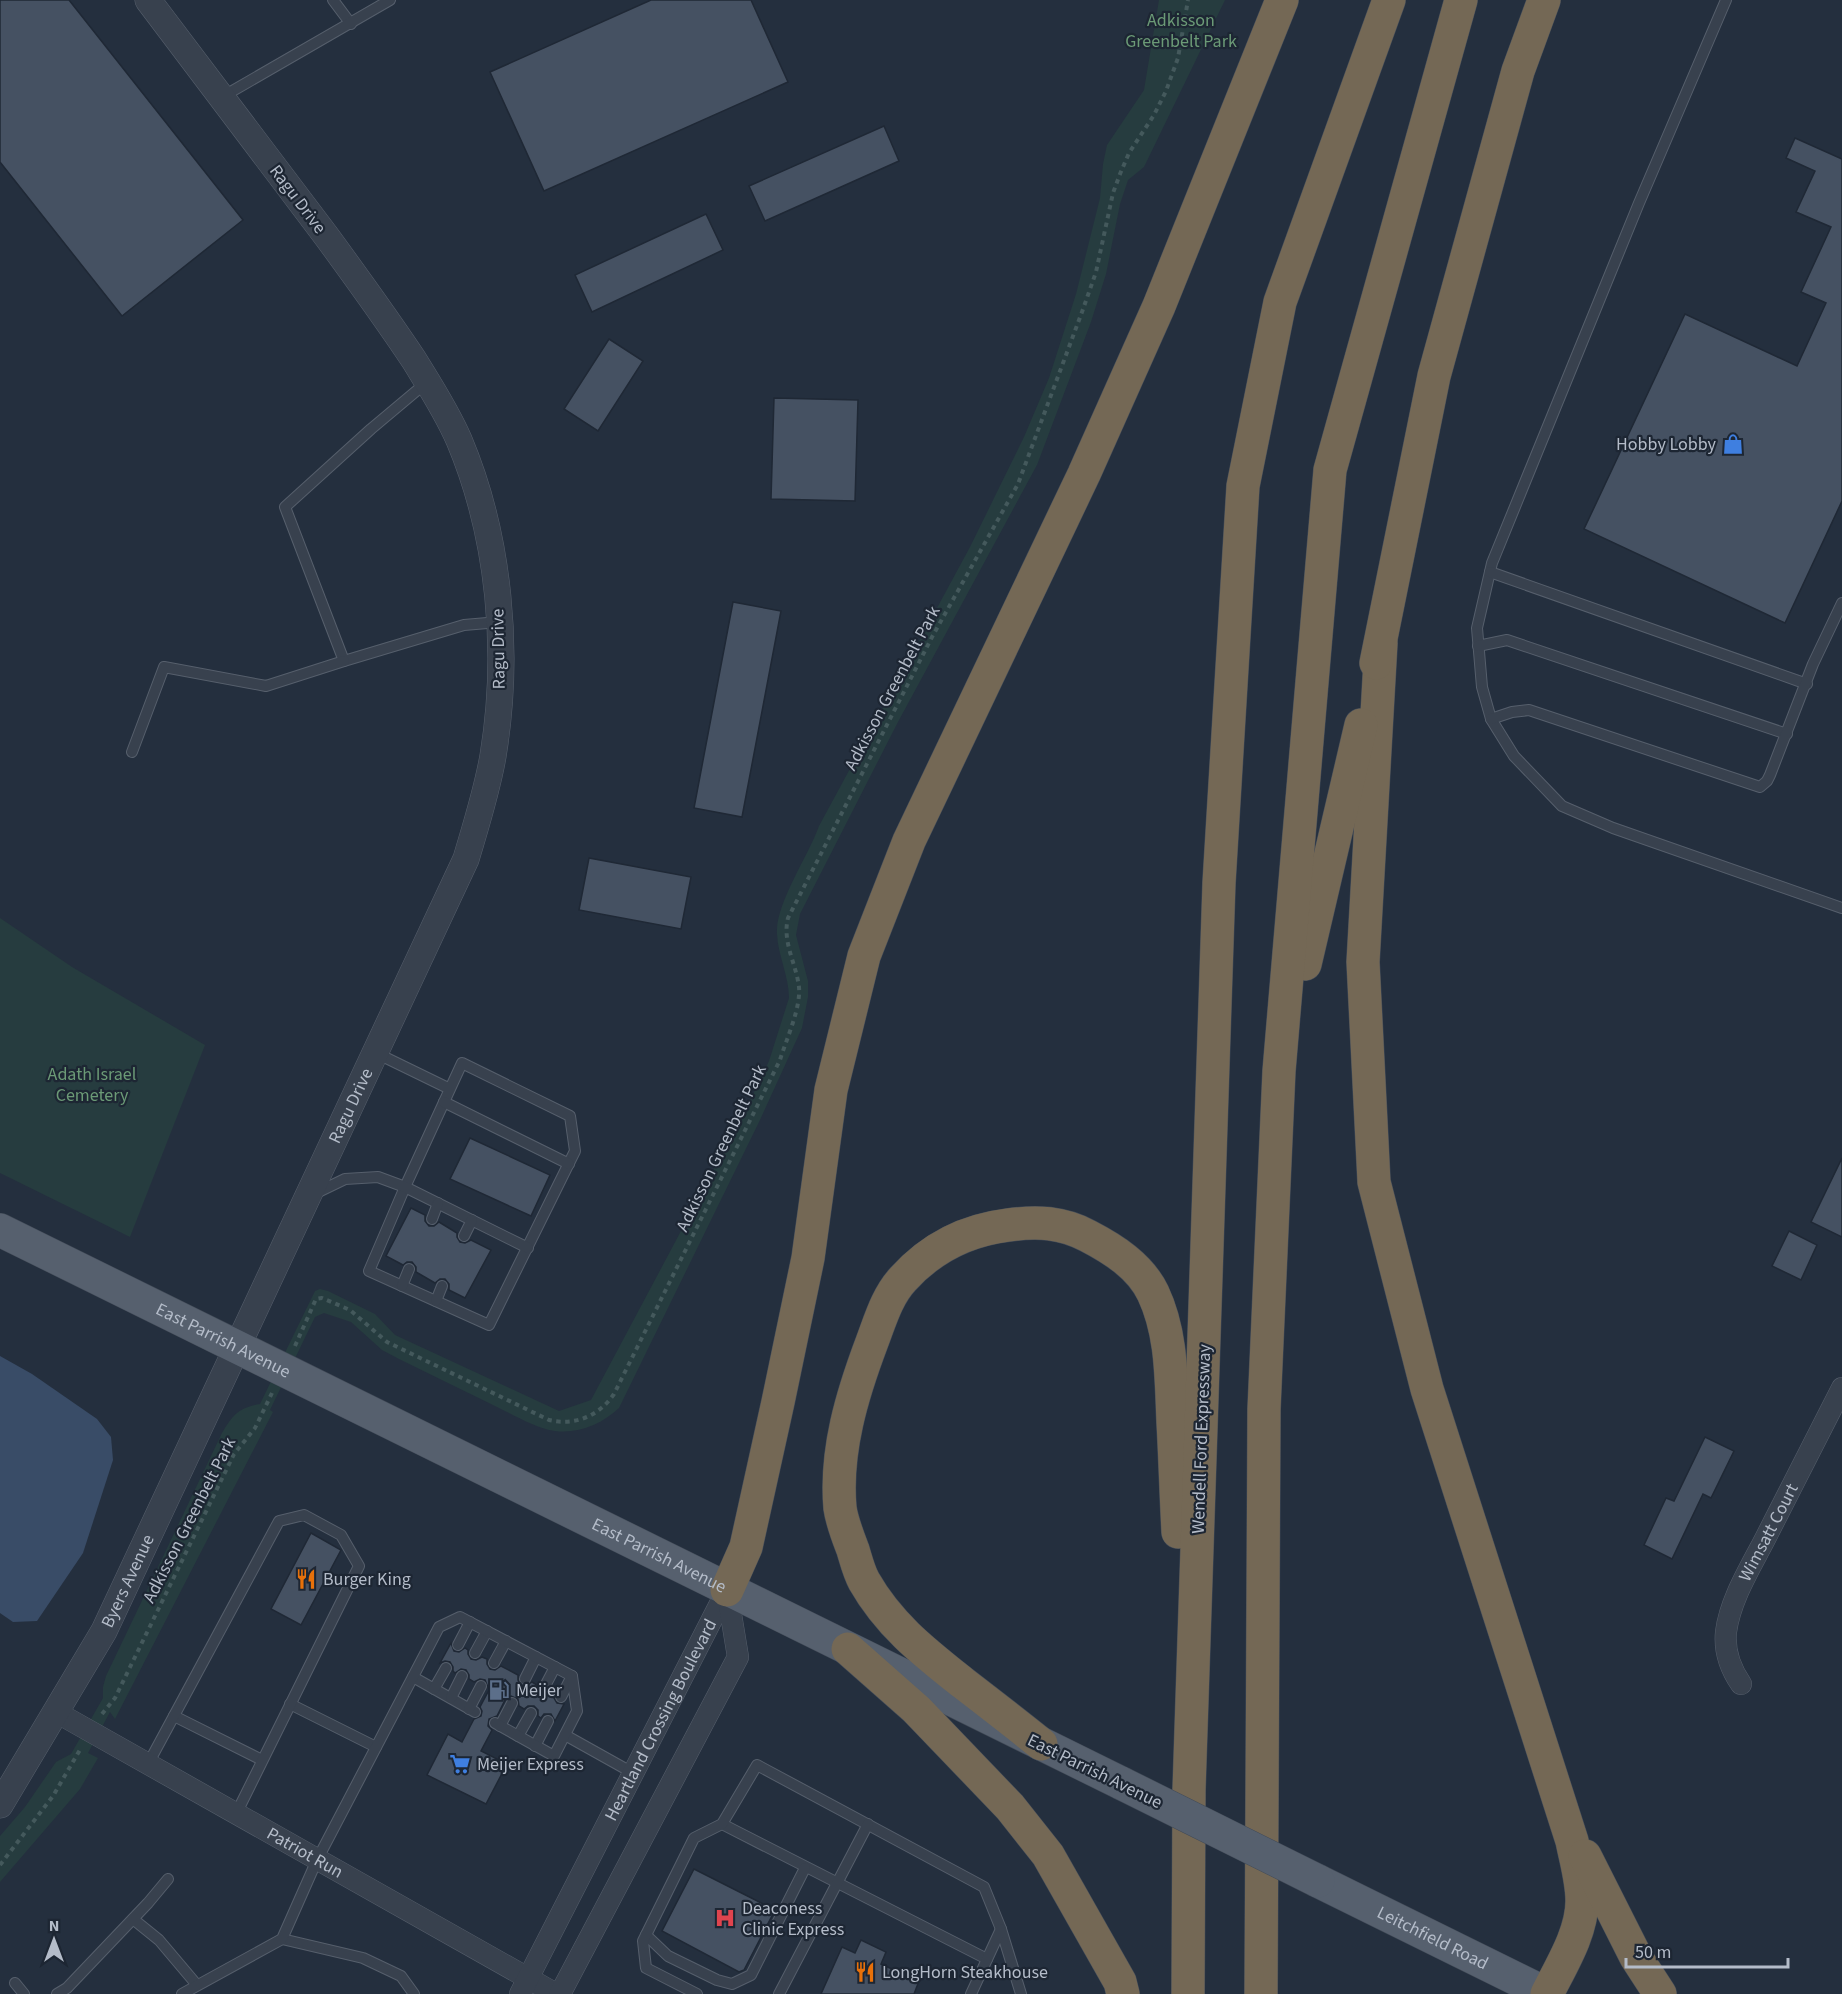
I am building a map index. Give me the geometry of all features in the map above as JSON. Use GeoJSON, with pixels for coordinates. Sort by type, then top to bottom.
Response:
{"type":"FeatureCollection","features":[{"type":"Feature","properties":{"kind":"highway"},"geometry":{"type":"LineString","coordinates":[[727,1590],[746,1547],[778,1402],[808,1258],[831,1090],[864,956],[909,841],[1084,474],[1159,306],[1282,0]]}},
{"type":"Feature","properties":{"kind":"highway"},"geometry":{"type":"LineString","coordinates":[[1374,38],[1379,0]]}},
{"type":"Feature","properties":{"kind":"highway"},"geometry":{"type":"LineString","coordinates":[[1374,38],[1389,0]]}},
{"type":"Feature","properties":{"kind":"highway"},"geometry":{"type":"LineString","coordinates":[[1261,1994],[1264,1409],[1279,1071],[1330,470],[1461,0]]}},
{"type":"Feature","properties":{"kind":"highway"},"geometry":{"type":"LineString","coordinates":[[1279,1071],[1381,642],[1434,376],[1518,70],[1544,0]]}},
{"type":"Feature","properties":{"kind":"highway","name":"Wendell Ford Expressway"},"geometry":{"type":"LineString","coordinates":[[1188,1994],[1189,1790],[1219,883],[1244,486],[1280,302],[1374,38]]}},
{"type":"Feature","properties":{"kind":"highway"},"geometry":{"type":"LineString","coordinates":[[1381,642],[1363,962],[1374,1182],[1427,1389],[1572,1841],[1582,1904],[1570,1946],[1547,1994]]}},
{"type":"Feature","properties":{"kind":"highway"},"geometry":{"type":"LineString","coordinates":[[1041,1744],[915,1645],[887,1614],[863,1579],[847,1535],[840,1510],[840,1475],[846,1421],[857,1382],[886,1305],[902,1279],[935,1250],[972,1231],[1004,1225],[1045,1222],[1084,1234],[1108,1246],[1134,1266],[1152,1291],[1166,1331],[1171,1379],[1189,1790]]}},
{"type":"Feature","properties":{"kind":"highway"},"geometry":{"type":"LineString","coordinates":[[848,1649],[916,1709],[1010,1807],[1048,1855],[1120,1982],[1123,1994]]}},
{"type":"Feature","properties":{"kind":"highway"},"geometry":{"type":"LineString","coordinates":[[1559,1803],[1636,1957],[1660,1994]]}},
{"type":"Feature","properties":{"kind":"main road","name":"East Parrish Avenue"},"geometry":{"type":"LineString","coordinates":[[0,1230],[1318,1881]]}},
{"type":"Feature","properties":{"kind":"main road","name":"Leitchfield Road"},"geometry":{"type":"LineString","coordinates":[[1318,1881],[1547,1994]]}},
{"type":"Feature","properties":{"kind":"street","name":"Ragu Drive"},"geometry":{"type":"LineString","coordinates":[[148,0],[378,305],[436,393],[459,440],[477,490],[489,541],[499,622],[499,702],[493,756],[466,859],[238,1347]]}},
{"type":"Feature","properties":{"kind":"street","name":"Byers Avenue"},"geometry":{"type":"LineString","coordinates":[[0,1805],[104,1631],[238,1347]]}},
{"type":"Feature","properties":{"kind":"street","name":"Wimsatt Court"},"geometry":{"type":"LineString","coordinates":[[1741,1684],[1730,1668],[1726,1651],[1726,1633],[1730,1614],[1747,1575],[1842,1388]]}},
{"type":"Feature","properties":{"kind":"street","name":"Heartland Crossing Boulevard"},"geometry":{"type":"LineString","coordinates":[[524,1986],[727,1590]]}},
{"type":"Feature","properties":{"kind":"street","name":"Heartland Crossing Boulevard"},"geometry":{"type":"LineString","coordinates":[[558,1994],[738,1657],[727,1590]]}},
{"type":"Feature","properties":{"kind":"street","name":"Patriot Run"},"geometry":{"type":"LineString","coordinates":[[56,1712],[317,1860],[524,1986],[558,1994]]}},
{"type":"Feature","properties":{"kind":"lane"},"geometry":{"type":"LineString","coordinates":[[333,0],[351,24]]}},
{"type":"Feature","properties":{"kind":"lane"},"geometry":{"type":"LineString","coordinates":[[221,97],[390,0]]}},
{"type":"Feature","properties":{"kind":"lane"},"geometry":{"type":"LineString","coordinates":[[1726,0],[1639,203],[1492,563],[1477,628],[1482,687],[1491,719],[1514,756],[1562,806],[1613,828],[1842,908]]}},
{"type":"Feature","properties":{"kind":"lane"},"geometry":{"type":"LineString","coordinates":[[344,661],[285,507],[371,429],[428,382]]}},
{"type":"Feature","properties":{"kind":"lane"},"geometry":{"type":"LineString","coordinates":[[1490,572],[1807,684]]}},
{"type":"Feature","properties":{"kind":"lane"},"geometry":{"type":"LineString","coordinates":[[1491,719],[1512,712],[1529,710],[1760,787],[1767,781],[1813,664],[1842,603]]}},
{"type":"Feature","properties":{"kind":"lane"},"geometry":{"type":"LineString","coordinates":[[132,752],[164,667],[266,686],[464,625],[499,622]]}},
{"type":"Feature","properties":{"kind":"lane"},"geometry":{"type":"LineString","coordinates":[[1479,646],[1507,640],[1787,734]]}},
{"type":"Feature","properties":{"kind":"lane"},"geometry":{"type":"LineString","coordinates":[[375,1053],[450,1089]]}},
{"type":"Feature","properties":{"kind":"lane"},"geometry":{"type":"LineString","coordinates":[[462,1063],[570,1116],[575,1151],[489,1324],[369,1272],[450,1089],[462,1063]]}},
{"type":"Feature","properties":{"kind":"lane"},"geometry":{"type":"LineString","coordinates":[[444,1102],[569,1164]]}},
{"type":"Feature","properties":{"kind":"lane"},"geometry":{"type":"LineString","coordinates":[[308,1197],[345,1179],[378,1176],[528,1248]]}},
{"type":"Feature","properties":{"kind":"lane"},"geometry":{"type":"LineString","coordinates":[[432,1219],[438,1203]]}},
{"type":"Feature","properties":{"kind":"lane"},"geometry":{"type":"LineString","coordinates":[[464,1236],[471,1220]]}},
{"type":"Feature","properties":{"kind":"lane"},"geometry":{"type":"LineString","coordinates":[[402,1286],[409,1269]]}},
{"type":"Feature","properties":{"kind":"lane"},"geometry":{"type":"LineString","coordinates":[[436,1300],[442,1286]]}},
{"type":"Feature","properties":{"kind":"lane"},"geometry":{"type":"LineString","coordinates":[[148,1764],[279,1521],[304,1515],[342,1535],[359,1566],[236,1814]]}},
{"type":"Feature","properties":{"kind":"lane"},"geometry":{"type":"LineString","coordinates":[[182,1994],[282,1939],[317,1860],[439,1627],[460,1617],[572,1676]]}},
{"type":"Feature","properties":{"kind":"lane"},"geometry":{"type":"LineString","coordinates":[[458,1645],[470,1622]]}},
{"type":"Feature","properties":{"kind":"lane"},"geometry":{"type":"LineString","coordinates":[[475,1653],[487,1631]]}},
{"type":"Feature","properties":{"kind":"lane"},"geometry":{"type":"LineString","coordinates":[[494,1663],[506,1641]]}},
{"type":"Feature","properties":{"kind":"lane"},"geometry":{"type":"LineString","coordinates":[[525,1679],[536,1657]]}},
{"type":"Feature","properties":{"kind":"lane"},"geometry":{"type":"LineString","coordinates":[[543,1688],[555,1667]]}},
{"type":"Feature","properties":{"kind":"lane"},"geometry":{"type":"LineString","coordinates":[[434,1689],[446,1668]]}},
{"type":"Feature","properties":{"kind":"lane"},"geometry":{"type":"LineString","coordinates":[[451,1698],[462,1676]]}},
{"type":"Feature","properties":{"kind":"lane"},"geometry":{"type":"LineString","coordinates":[[561,1697],[572,1676]]}},
{"type":"Feature","properties":{"kind":"lane"},"geometry":{"type":"LineString","coordinates":[[512,1703],[497,1725],[554,1756],[577,1710],[572,1676]]}},
{"type":"Feature","properties":{"kind":"lane"},"geometry":{"type":"LineString","coordinates":[[413,1677],[472,1711],[482,1686]]}},
{"type":"Feature","properties":{"kind":"lane"},"geometry":{"type":"LineString","coordinates":[[290,1704],[376,1748]]}},
{"type":"Feature","properties":{"kind":"lane"},"geometry":{"type":"LineString","coordinates":[[518,1736],[531,1713]]}},
{"type":"Feature","properties":{"kind":"lane"},"geometry":{"type":"LineString","coordinates":[[174,1716],[262,1760]]}},
{"type":"Feature","properties":{"kind":"lane"},"geometry":{"type":"LineString","coordinates":[[535,1746],[548,1721]]}},
{"type":"Feature","properties":{"kind":"lane"},"geometry":{"type":"LineString","coordinates":[[565,1735],[633,1773]]}},
{"type":"Feature","properties":{"kind":"lane"},"geometry":{"type":"LineString","coordinates":[[697,1994],[646,1968],[642,1941],[694,1838],[722,1824],[757,1765],[984,1887],[1001,1929],[1021,1994]]}},
{"type":"Feature","properties":{"kind":"lane"},"geometry":{"type":"LineString","coordinates":[[722,1824],[987,1959]]}},
{"type":"Feature","properties":{"kind":"lane"},"geometry":{"type":"LineString","coordinates":[[779,1994],[868,1824]]}},
{"type":"Feature","properties":{"kind":"lane"},"geometry":{"type":"LineString","coordinates":[[646,1935],[668,1956],[717,1980],[732,1984],[751,1975],[805,1868]]}},
{"type":"Feature","properties":{"kind":"lane"},"geometry":{"type":"LineString","coordinates":[[57,1994],[67,1988],[168,1879]]}},
{"type":"Feature","properties":{"kind":"lane"},"geometry":{"type":"LineString","coordinates":[[133,1919],[159,1940],[197,1985]]}},
{"type":"Feature","properties":{"kind":"lane"},"geometry":{"type":"LineString","coordinates":[[971,1994],[1001,1929]]}},
{"type":"Feature","properties":{"kind":"lane"},"geometry":{"type":"LineString","coordinates":[[282,1939],[363,1958],[401,1976],[414,1994]]}},
{"type":"Feature","properties":{"kind":"lane"},"geometry":{"type":"LineString","coordinates":[[15,1983],[24,1994]]}},
{"type":"Feature","properties":{"kind":"path","name":"Adkisson Greenbelt Park"},"geometry":{"type":"LineString","coordinates":[[0,1865],[53,1796],[91,1732],[115,1698],[234,1454],[255,1428],[316,1299],[322,1298],[350,1310],[387,1342],[549,1420],[560,1422],[583,1419],[607,1405],[780,1060],[799,989],[786,937],[785,929],[788,918],[932,637],[1018,484],[1082,312],[1095,272],[1113,193],[1120,174],[1129,153],[1154,115],[1166,91],[1178,58],[1188,0]]}},
{"type":"Feature","properties":{"kind":"green space","name":"Adkisson Greenbelt Park"},"geometry":{"type":"Polygon","coordinates":[[[1159,0],[1225,0],[1144,167],[1128,180],[1120,204],[1106,274],[1091,322],[1037,465],[898,722],[800,914],[796,935],[808,981],[808,997],[802,1028],[760,1120],[619,1408],[590,1427],[564,1432],[540,1427],[382,1350],[351,1322],[324,1313],[315,1317],[270,1410],[273,1412],[115,1719],[110,1712],[88,1753],[98,1758],[80,1789],[0,1882],[0,1836],[25,1807],[56,1762],[71,1754],[103,1698],[106,1676],[222,1433],[237,1413],[260,1404],[315,1291],[320,1289],[328,1291],[375,1314],[395,1335],[559,1411],[591,1400],[747,1107],[769,1061],[789,998],[777,934],[781,909],[787,895],[819,826],[970,547],[1024,437],[1049,378],[1076,294],[1100,198],[1107,145],[1144,90],[1159,0]]]}},
{"type":"Feature","properties":{"kind":"green space","name":"Adath Israel Cemetery"},"geometry":{"type":"Polygon","coordinates":[[[0,918],[72,967],[205,1045],[130,1237],[0,1173],[0,918]]]}},
{"type":"Feature","properties":{"kind":"water"},"geometry":{"type":"Polygon","coordinates":[[[0,1356],[32,1374],[97,1419],[111,1437],[113,1460],[83,1553],[37,1621],[13,1622],[0,1613],[0,1356]]]}},
{"type":"Feature","properties":{"kind":"building"},"geometry":{"type":"Polygon","coordinates":[[[0,0],[69,0],[243,220],[122,316],[0,162],[0,0]]]}},
{"type":"Feature","properties":{"kind":"building"},"geometry":{"type":"Polygon","coordinates":[[[651,0],[751,0],[788,82],[544,191],[490,72],[651,0]]]}},
{"type":"Feature","properties":{"kind":"building"},"geometry":{"type":"Polygon","coordinates":[[[884,126],[899,161],[765,221],[749,186],[884,126]]]}},
{"type":"Feature","properties":{"kind":"building","name":"Hobby Lobby"},"geometry":{"type":"Polygon","coordinates":[[[1795,138],[1842,159],[1842,501],[1785,623],[1584,529],[1685,314],[1797,366],[1826,303],[1801,292],[1831,227],[1796,212],[1815,171],[1786,158],[1795,138]]]}},
{"type":"Feature","properties":{"kind":"building"},"geometry":{"type":"Polygon","coordinates":[[[706,214],[723,250],[592,312],[575,275],[706,214]]]}},
{"type":"Feature","properties":{"kind":"building"},"geometry":{"type":"Polygon","coordinates":[[[609,339],[643,361],[598,431],[564,409],[609,339]]]}},
{"type":"Feature","properties":{"kind":"building"},"geometry":{"type":"Polygon","coordinates":[[[774,398],[858,400],[855,501],[771,499],[774,398]]]}},
{"type":"Feature","properties":{"kind":"building"},"geometry":{"type":"Polygon","coordinates":[[[733,602],[781,611],[742,817],[694,808],[733,602]]]}},
{"type":"Feature","properties":{"kind":"building"},"geometry":{"type":"Polygon","coordinates":[[[589,858],[691,877],[681,929],[579,910],[589,858]]]}},
{"type":"Feature","properties":{"kind":"building"},"geometry":{"type":"Polygon","coordinates":[[[470,1138],[550,1175],[531,1216],[450,1179],[470,1138]]]}},
{"type":"Feature","properties":{"kind":"building"},"geometry":{"type":"Polygon","coordinates":[[[1842,1158],[1842,1237],[1811,1222],[1842,1158]]]}},
{"type":"Feature","properties":{"kind":"building"},"geometry":{"type":"Polygon","coordinates":[[[411,1208],[425,1215],[425,1221],[429,1226],[434,1226],[439,1222],[457,1233],[460,1242],[465,1243],[471,1240],[491,1250],[465,1298],[449,1290],[449,1284],[445,1279],[440,1279],[435,1283],[416,1272],[416,1267],[412,1262],[403,1265],[386,1256],[411,1208]]]}},
{"type":"Feature","properties":{"kind":"building"},"geometry":{"type":"Polygon","coordinates":[[[1789,1231],[1817,1245],[1801,1280],[1772,1266],[1789,1231]]]}},
{"type":"Feature","properties":{"kind":"building"},"geometry":{"type":"Polygon","coordinates":[[[1705,1437],[1734,1451],[1711,1498],[1703,1494],[1672,1559],[1644,1545],[1666,1498],[1674,1501],[1705,1437]]]}},
{"type":"Feature","properties":{"kind":"building","name":"Burger King"},"geometry":{"type":"Polygon","coordinates":[[[311,1533],[341,1550],[301,1625],[271,1609],[311,1533]]]}},
{"type":"Feature","properties":{"kind":"building"},"geometry":{"type":"Polygon","coordinates":[[[451,1643],[454,1651],[459,1652],[465,1648],[471,1659],[476,1660],[482,1657],[487,1659],[490,1669],[495,1670],[501,1666],[518,1675],[521,1685],[526,1686],[532,1682],[537,1685],[540,1694],[545,1695],[550,1692],[554,1694],[557,1703],[564,1704],[555,1721],[551,1714],[544,1714],[541,1718],[538,1716],[538,1710],[534,1706],[524,1709],[519,1706],[518,1699],[511,1696],[505,1700],[497,1716],[489,1719],[488,1726],[492,1730],[481,1751],[507,1764],[486,1804],[427,1775],[448,1734],[462,1742],[474,1719],[481,1716],[480,1707],[489,1690],[485,1680],[480,1679],[474,1682],[469,1679],[466,1670],[461,1669],[455,1673],[450,1662],[440,1663],[451,1643]]]}},
{"type":"Feature","properties":{"kind":"building"},"geometry":{"type":"Polygon","coordinates":[[[694,1869],[775,1910],[744,1970],[739,1972],[662,1931],[694,1869]]]}},
{"type":"Feature","properties":{"kind":"building","name":"LongHorn Steakhouse"},"geometry":{"type":"Polygon","coordinates":[[[861,1940],[886,1952],[881,1964],[919,1981],[914,1994],[821,1994],[842,1947],[855,1953],[861,1940]]]}},
{"type":"Feature","properties":{"kind":"place","name":"Hobby Lobby"},"geometry":{"type":"Point","coordinates":[1733,444]}},
{"type":"Feature","properties":{"kind":"place","name":"Burger King"},"geometry":{"type":"Point","coordinates":[306,1579]}},
{"type":"Feature","properties":{"kind":"place","name":"Meijer"},"geometry":{"type":"Point","coordinates":[499,1690]}},
{"type":"Feature","properties":{"kind":"place","name":"Meijer Express"},"geometry":{"type":"Point","coordinates":[460,1764]}},
{"type":"Feature","properties":{"kind":"place","name":"Deaconess Clinic Express"},"geometry":{"type":"Point","coordinates":[725,1918]}},
{"type":"Feature","properties":{"kind":"place","name":"LongHorn Steakhouse"},"geometry":{"type":"Point","coordinates":[865,1972]}}]}
